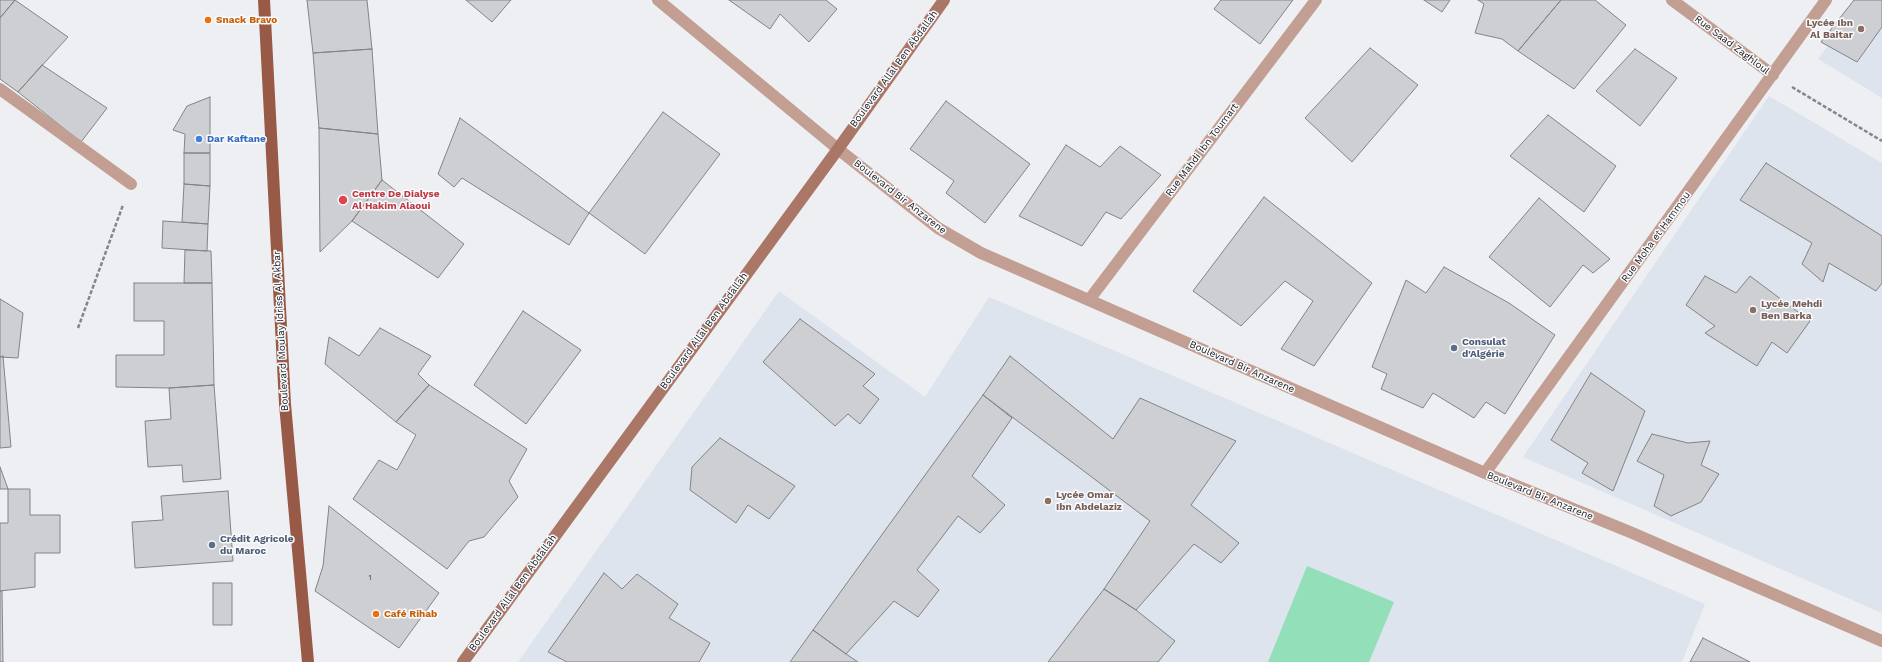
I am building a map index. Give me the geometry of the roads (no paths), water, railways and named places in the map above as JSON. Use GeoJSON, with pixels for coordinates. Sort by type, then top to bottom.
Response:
{"type":"FeatureCollection","features":[{"type":"Feature","properties":{"kind":"main road","name":"Boulevard Moulay Idriss Al Akbar"},"geometry":{"type":"LineString","coordinates":[[264,0],[285,404],[308,662]]}},
{"type":"Feature","properties":{"kind":"main road","name":"Boulevard Allal Ben Abdallah"},"geometry":{"type":"LineString","coordinates":[[463,662],[838,149],[944,0]]}},
{"type":"Feature","properties":{"kind":"street","name":"Boulevard Bir Anzarene"},"geometry":{"type":"LineString","coordinates":[[658,0],[838,149],[944,231],[981,253],[1485,474],[1630,532],[1882,641]]}},
{"type":"Feature","properties":{"kind":"street","name":"Rue Mahdi Ibn Toumart"},"geometry":{"type":"LineString","coordinates":[[1089,300],[1316,0]]}},
{"type":"Feature","properties":{"kind":"street","name":"Rue Saad Zaghloul"},"geometry":{"type":"LineString","coordinates":[[1672,0],[1773,75]]}},
{"type":"Feature","properties":{"kind":"street","name":"Rue Moha et Hammou"},"geometry":{"type":"LineString","coordinates":[[1485,474],[1826,0]]}},
{"type":"Feature","properties":{"kind":"street"},"geometry":{"type":"LineString","coordinates":[[0,88],[131,184]]}},
{"type":"Feature","properties":{"kind":"place","name":"Snack Bravo"},"geometry":{"type":"Point","coordinates":[208,20]}},
{"type":"Feature","properties":{"kind":"place","name":"Lycée Ibn Al Baitar"},"geometry":{"type":"Point","coordinates":[1861,29]}},
{"type":"Feature","properties":{"kind":"place","name":"Dar Kaftane"},"geometry":{"type":"Point","coordinates":[199,139]}},
{"type":"Feature","properties":{"kind":"place","name":"Centre De Dialyse Al Hakim Alaoui"},"geometry":{"type":"Point","coordinates":[343,200]}},
{"type":"Feature","properties":{"kind":"place","name":"Lycée Mehdi Ben Barka"},"geometry":{"type":"Point","coordinates":[1753,310]}},
{"type":"Feature","properties":{"kind":"place","name":"Consulat d'Algérie"},"geometry":{"type":"Point","coordinates":[1454,348]}},
{"type":"Feature","properties":{"kind":"place","name":"Lycée Omar Ibn Abdelaziz"},"geometry":{"type":"Point","coordinates":[1048,501]}},
{"type":"Feature","properties":{"kind":"place","name":"Crédit Agricole du Maroc"},"geometry":{"type":"Point","coordinates":[212,545]}},
{"type":"Feature","properties":{"kind":"place","name":"Café Rihab"},"geometry":{"type":"Point","coordinates":[376,614]}}]}
